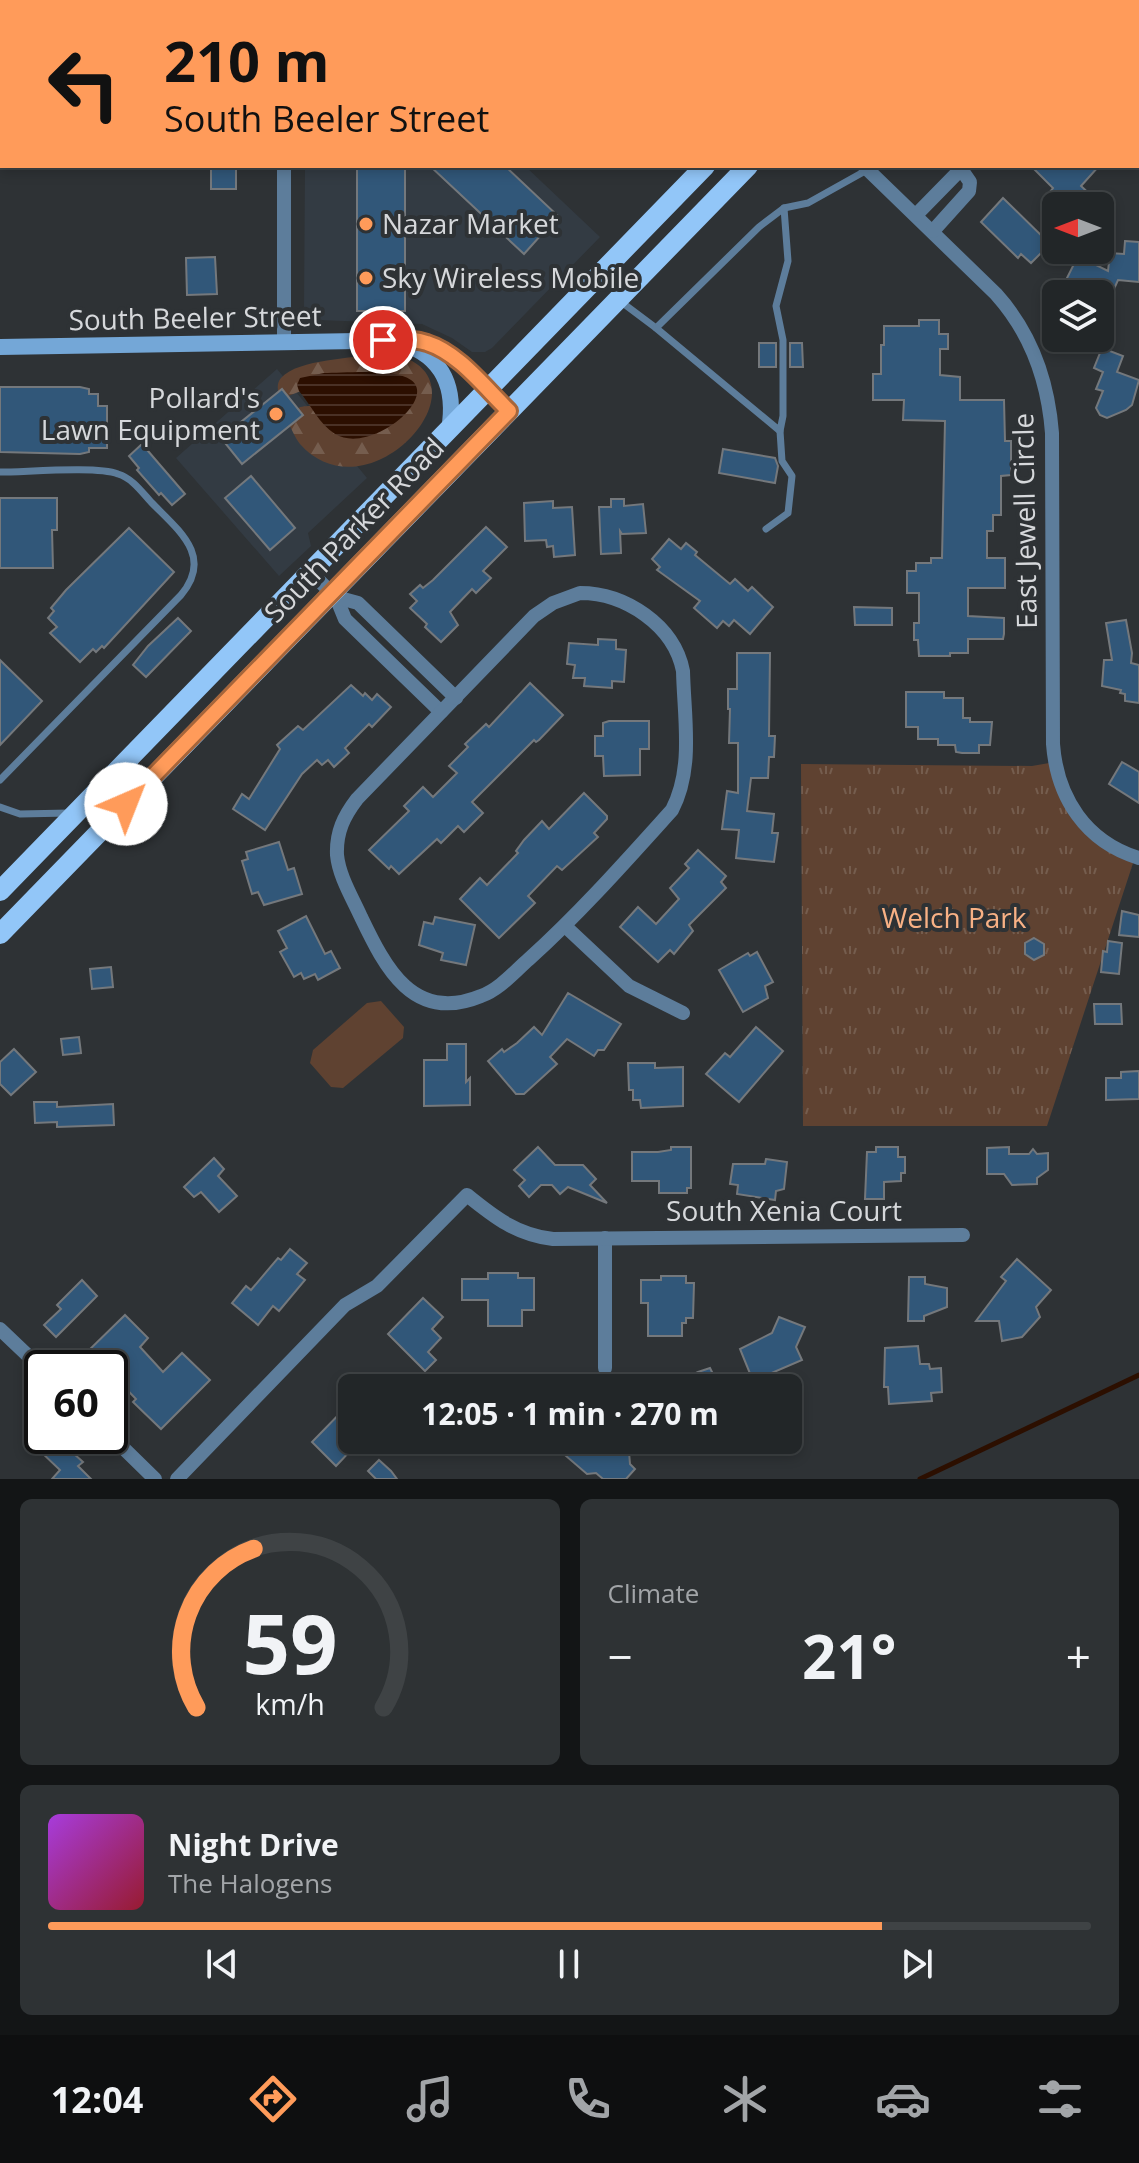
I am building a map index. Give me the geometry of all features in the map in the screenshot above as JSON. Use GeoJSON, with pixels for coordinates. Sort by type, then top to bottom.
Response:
{"type":"FeatureCollection","features":[{"type":"Feature","properties":{"kind":"main road","name":"South Parker Road"},"geometry":{"type":"LineString","coordinates":[[0,891],[703,168]]}},
{"type":"Feature","properties":{"kind":"main road","name":"South Parker Road"},"geometry":{"type":"LineString","coordinates":[[0,934],[334,595],[746,168]]}},
{"type":"Feature","properties":{"kind":"street"},"geometry":{"type":"LineString","coordinates":[[284,168],[284,342]]}},
{"type":"Feature","properties":{"kind":"street","name":"East Jewell Circle"},"geometry":{"type":"LineString","coordinates":[[866,168],[933,231],[1009,310],[1025,335],[1042,373],[1052,433],[1053,744],[1057,771],[1071,807],[1087,826],[1112,847],[1139,858]]}},
{"type":"Feature","properties":{"kind":"street"},"geometry":{"type":"LineString","coordinates":[[916,215],[959,168]]}},
{"type":"Feature","properties":{"kind":"street"},"geometry":{"type":"LineString","coordinates":[[933,231],[969,191],[970,182],[961,168]]}},
{"type":"Feature","properties":{"kind":"street"},"geometry":{"type":"LineString","coordinates":[[383,340],[418,350],[440,367],[448,382],[451,399],[449,430]]}},
{"type":"Feature","properties":{"kind":"street","name":"South Beeler Street"},"geometry":{"type":"LineString","coordinates":[[0,347],[383,340],[429,343],[457,361],[509,411]]}},
{"type":"Feature","properties":{"kind":"street"},"geometry":{"type":"LineString","coordinates":[[310,572],[334,595],[345,619],[441,712]]}},
{"type":"Feature","properties":{"kind":"street"},"geometry":{"type":"LineString","coordinates":[[580,593],[607,595],[631,605],[667,635],[680,657],[683,671],[686,768],[680,794],[672,810],[565,926],[498,987],[483,996],[465,1001],[437,1001],[410,991],[389,971],[344,881],[337,856],[343,820],[357,799],[441,712],[544,607],[580,593]]}},
{"type":"Feature","properties":{"kind":"street"},"geometry":{"type":"LineString","coordinates":[[334,595],[358,603],[456,698]]}},
{"type":"Feature","properties":{"kind":"street"},"geometry":{"type":"LineString","coordinates":[[565,926],[629,986],[683,1013]]}},
{"type":"Feature","properties":{"kind":"street","name":"South Xenia Court"},"geometry":{"type":"LineString","coordinates":[[177,1479],[345,1305],[377,1286],[467,1195],[501,1223],[530,1236],[553,1239],[963,1235]]}},
{"type":"Feature","properties":{"kind":"street"},"geometry":{"type":"LineString","coordinates":[[605,1238],[605,1368]]}},
{"type":"Feature","properties":{"kind":"street"},"geometry":{"type":"LineString","coordinates":[[0,1329],[24,1352]]}},
{"type":"Feature","properties":{"kind":"street"},"geometry":{"type":"LineString","coordinates":[[128,1453],[155,1479]]}},
{"type":"Feature","properties":{"kind":"lane"},"geometry":{"type":"LineString","coordinates":[[656,328],[759,227],[784,208],[808,203],[866,168]]}},
{"type":"Feature","properties":{"kind":"lane"},"geometry":{"type":"LineString","coordinates":[[766,529],[788,513],[792,476],[782,461],[783,340],[776,306],[788,261],[784,208]]}},
{"type":"Feature","properties":{"kind":"lane"},"geometry":{"type":"LineString","coordinates":[[618,299],[780,431]]}},
{"type":"Feature","properties":{"kind":"lane"},"geometry":{"type":"LineString","coordinates":[[0,472],[120,474],[183,535],[193,554],[195,567],[192,579],[181,595],[0,780]]}},
{"type":"Feature","properties":{"kind":"lane"},"geometry":{"type":"LineString","coordinates":[[0,807],[20,814],[76,813]]}},
{"type":"Feature","properties":{"kind":"shaded area"},"geometry":{"type":"Polygon","coordinates":[[[305,168],[527,168],[600,237],[485,352],[472,352],[452,338],[422,324],[318,320],[304,308],[305,168]]]}},
{"type":"Feature","properties":{"kind":"shaded area"},"geometry":{"type":"Polygon","coordinates":[[[277,369],[367,478],[308,533],[311,546],[279,576],[176,458],[277,369]]]}},
{"type":"Feature","properties":{"kind":"shaded area"},"geometry":{"type":"Polygon","coordinates":[[[324,373],[403,376],[411,380],[417,389],[415,399],[408,411],[382,431],[365,437],[349,438],[335,434],[320,420],[297,385],[300,378],[324,373]]]}},
{"type":"Feature","properties":{"kind":"green space"},"geometry":{"type":"Polygon","coordinates":[[[379,352],[415,363],[431,383],[429,408],[414,433],[390,454],[361,466],[329,464],[300,444],[288,423],[296,409],[311,406],[314,386],[283,398],[279,396],[278,382],[289,371],[300,367],[379,352]]]}},
{"type":"Feature","properties":{"kind":"green space","name":"Welch Park"},"geometry":{"type":"Polygon","coordinates":[[[1055,762],[1071,807],[1135,857],[1047,1126],[803,1126],[801,764],[1032,766],[1055,762]]]}},
{"type":"Feature","properties":{"kind":"green space"},"geometry":{"type":"Polygon","coordinates":[[[381,1001],[404,1027],[403,1038],[343,1088],[331,1087],[310,1063],[313,1050],[367,1003],[381,1001]]]}},
{"type":"Feature","properties":{"kind":"building"},"geometry":{"type":"Polygon","coordinates":[[[211,168],[236,168],[236,189],[211,189],[211,168]]]}},
{"type":"Feature","properties":{"kind":"building"},"geometry":{"type":"Polygon","coordinates":[[[357,168],[405,168],[405,311],[357,311],[357,168]]]}},
{"type":"Feature","properties":{"kind":"building"},"geometry":{"type":"Polygon","coordinates":[[[432,168],[507,168],[558,216],[524,254],[432,168]]]}},
{"type":"Feature","properties":{"kind":"building"},"geometry":{"type":"Polygon","coordinates":[[[1033,168],[1097,168],[1081,186],[1087,192],[1050,192],[1053,188],[1033,168]]]}},
{"type":"Feature","properties":{"kind":"building"},"geometry":{"type":"Polygon","coordinates":[[[1003,198],[1042,236],[1042,252],[1031,263],[1021,254],[1018,258],[981,222],[1003,198]]]}},
{"type":"Feature","properties":{"kind":"building"},"geometry":{"type":"Polygon","coordinates":[[[1125,241],[1139,242],[1139,282],[1118,280],[1114,289],[1114,280],[1066,280],[1074,264],[1094,264],[1108,271],[1109,264],[1114,264],[1114,253],[1124,254],[1125,241]]]}},
{"type":"Feature","properties":{"kind":"building"},"geometry":{"type":"Polygon","coordinates":[[[215,257],[217,294],[187,295],[186,258],[215,257]]]}},
{"type":"Feature","properties":{"kind":"building"},"geometry":{"type":"Polygon","coordinates":[[[919,320],[939,320],[939,334],[948,334],[948,349],[940,349],[940,375],[960,377],[960,400],[1004,400],[1005,441],[1011,441],[1011,475],[1001,476],[1001,515],[993,515],[993,531],[987,531],[987,558],[1005,558],[1005,588],[968,588],[968,616],[1004,618],[1003,639],[968,639],[968,653],[950,653],[950,656],[919,656],[918,640],[914,640],[914,623],[919,623],[919,593],[907,593],[907,571],[916,571],[916,563],[931,563],[931,558],[942,558],[945,421],[903,420],[904,400],[873,400],[873,374],[881,374],[884,326],[919,326],[919,320]]]}},
{"type":"Feature","properties":{"kind":"building"},"geometry":{"type":"Polygon","coordinates":[[[759,343],[776,343],[776,367],[759,367],[759,343]]]}},
{"type":"Feature","properties":{"kind":"building"},"geometry":{"type":"Polygon","coordinates":[[[790,343],[802,343],[803,367],[790,367],[790,343]]]}},
{"type":"Feature","properties":{"kind":"building"},"geometry":{"type":"Polygon","coordinates":[[[1100,352],[1123,356],[1117,372],[1139,380],[1132,405],[1107,418],[1100,415],[1096,408],[1103,391],[1096,389],[1103,372],[1094,368],[1100,352]]]}},
{"type":"Feature","properties":{"kind":"building"},"geometry":{"type":"Polygon","coordinates":[[[0,387],[80,387],[89,389],[89,394],[98,394],[98,406],[107,406],[107,448],[89,448],[89,452],[80,454],[0,452],[0,387]]]}},
{"type":"Feature","properties":{"kind":"building"},"geometry":{"type":"Polygon","coordinates":[[[282,389],[303,415],[242,464],[221,438],[282,389]]]}},
{"type":"Feature","properties":{"kind":"building"},"geometry":{"type":"Polygon","coordinates":[[[142,444],[185,494],[172,505],[137,470],[139,468],[129,456],[142,444]]]}},
{"type":"Feature","properties":{"kind":"building"},"geometry":{"type":"Polygon","coordinates":[[[723,449],[775,458],[778,466],[775,483],[719,473],[723,449]]]}},
{"type":"Feature","properties":{"kind":"building"},"geometry":{"type":"Polygon","coordinates":[[[251,476],[295,528],[270,550],[225,498],[251,476]]]}},
{"type":"Feature","properties":{"kind":"building"},"geometry":{"type":"Polygon","coordinates":[[[0,498],[57,498],[57,530],[52,530],[53,568],[0,568],[0,498]]]}},
{"type":"Feature","properties":{"kind":"building"},"geometry":{"type":"Polygon","coordinates":[[[611,499],[624,499],[624,506],[643,504],[646,533],[622,534],[620,531],[621,553],[601,554],[599,507],[611,507],[611,499]]]}},
{"type":"Feature","properties":{"kind":"building"},"geometry":{"type":"Polygon","coordinates":[[[553,501],[553,508],[572,507],[575,555],[554,557],[553,546],[547,547],[546,540],[525,541],[524,503],[553,501]]]}},
{"type":"Feature","properties":{"kind":"building"},"geometry":{"type":"Polygon","coordinates":[[[486,527],[507,547],[483,571],[491,578],[476,593],[472,589],[450,612],[458,625],[441,642],[410,608],[417,601],[410,594],[420,585],[423,588],[433,580],[486,527]]]}},
{"type":"Feature","properties":{"kind":"building"},"geometry":{"type":"Polygon","coordinates":[[[129,528],[174,572],[104,648],[102,646],[96,652],[93,649],[80,662],[50,633],[57,627],[48,618],[54,611],[51,608],[129,528]]]}},
{"type":"Feature","properties":{"kind":"building"},"geometry":{"type":"Polygon","coordinates":[[[669,539],[681,549],[686,543],[697,552],[695,555],[730,584],[735,579],[748,591],[752,587],[773,607],[750,634],[734,620],[729,626],[723,621],[717,628],[694,608],[700,601],[657,570],[660,567],[652,559],[669,539]]]}},
{"type":"Feature","properties":{"kind":"building"},"geometry":{"type":"Polygon","coordinates":[[[854,607],[892,608],[892,625],[855,625],[854,607]]]}},
{"type":"Feature","properties":{"kind":"building"},"geometry":{"type":"Polygon","coordinates":[[[178,618],[191,631],[146,677],[133,665],[178,618]]]}},
{"type":"Feature","properties":{"kind":"building"},"geometry":{"type":"Polygon","coordinates":[[[1126,620],[1131,663],[1139,665],[1139,703],[1125,701],[1121,690],[1102,686],[1104,660],[1112,660],[1106,623],[1126,620]]]}},
{"type":"Feature","properties":{"kind":"building"},"geometry":{"type":"Polygon","coordinates":[[[598,639],[616,640],[616,649],[626,650],[624,682],[612,681],[612,688],[584,686],[585,678],[573,678],[575,665],[567,664],[569,643],[598,645],[598,639]]]}},
{"type":"Feature","properties":{"kind":"building"},"geometry":{"type":"Polygon","coordinates":[[[737,653],[770,653],[769,736],[775,736],[774,757],[769,757],[768,778],[751,778],[747,811],[774,814],[772,833],[778,833],[774,862],[736,858],[739,830],[722,829],[727,791],[738,793],[738,743],[729,743],[728,709],[728,689],[737,689],[737,653]]]}},
{"type":"Feature","properties":{"kind":"building"},"geometry":{"type":"Polygon","coordinates":[[[0,660],[42,701],[0,745],[0,660]]]}},
{"type":"Feature","properties":{"kind":"building"},"geometry":{"type":"Polygon","coordinates":[[[530,683],[563,715],[472,802],[483,813],[464,832],[458,826],[441,843],[437,839],[399,874],[391,866],[389,869],[369,850],[409,811],[404,806],[423,787],[433,797],[457,773],[449,766],[468,747],[465,744],[486,724],[489,727],[530,683]]]}},
{"type":"Feature","properties":{"kind":"building"},"geometry":{"type":"Polygon","coordinates":[[[351,685],[372,700],[377,694],[391,707],[345,748],[349,753],[334,767],[328,760],[322,765],[317,760],[302,774],[265,830],[233,809],[242,794],[249,799],[280,749],[277,745],[298,726],[303,730],[351,685]]]}},
{"type":"Feature","properties":{"kind":"building"},"geometry":{"type":"Polygon","coordinates":[[[906,692],[944,692],[944,698],[963,698],[963,718],[970,718],[970,722],[992,722],[990,745],[979,745],[979,753],[962,753],[956,752],[955,745],[938,745],[938,739],[918,739],[918,727],[906,727],[906,692]]]}},
{"type":"Feature","properties":{"kind":"building"},"geometry":{"type":"Polygon","coordinates":[[[649,721],[649,749],[640,749],[640,775],[604,776],[603,756],[595,756],[595,736],[603,736],[603,723],[649,721]]]}},
{"type":"Feature","properties":{"kind":"building"},"geometry":{"type":"Polygon","coordinates":[[[1122,762],[1139,772],[1139,803],[1109,784],[1122,762]]]}},
{"type":"Feature","properties":{"kind":"building"},"geometry":{"type":"Polygon","coordinates":[[[584,793],[607,816],[594,833],[598,837],[562,870],[557,866],[528,896],[535,903],[499,938],[460,899],[480,878],[487,885],[518,853],[516,851],[524,840],[542,821],[549,829],[584,793]]]}},
{"type":"Feature","properties":{"kind":"building"},"geometry":{"type":"Polygon","coordinates":[[[279,842],[288,870],[294,868],[302,894],[264,905],[258,892],[252,894],[242,861],[248,859],[246,852],[279,842]]]}},
{"type":"Feature","properties":{"kind":"building"},"geometry":{"type":"Polygon","coordinates":[[[698,850],[726,876],[721,882],[726,888],[689,925],[693,931],[674,954],[670,950],[658,962],[620,927],[638,907],[656,924],[679,899],[670,888],[689,868],[685,864],[698,850]]]}},
{"type":"Feature","properties":{"kind":"building"},"geometry":{"type":"Polygon","coordinates":[[[1122,911],[1139,915],[1139,937],[1119,935],[1122,911]]]}},
{"type":"Feature","properties":{"kind":"building"},"geometry":{"type":"Polygon","coordinates":[[[306,916],[325,954],[331,951],[340,968],[318,980],[315,974],[304,979],[301,973],[294,977],[280,952],[287,948],[278,931],[306,916]]]}},
{"type":"Feature","properties":{"kind":"building"},"geometry":{"type":"Polygon","coordinates":[[[435,917],[475,925],[466,965],[441,960],[443,953],[419,945],[424,922],[433,924],[435,917]]]}},
{"type":"Feature","properties":{"kind":"building"},"geometry":{"type":"Polygon","coordinates":[[[1034,938],[1044,944],[1044,955],[1034,960],[1025,954],[1025,943],[1034,938]]]}},
{"type":"Feature","properties":{"kind":"building"},"geometry":{"type":"Polygon","coordinates":[[[1108,941],[1122,943],[1119,974],[1101,972],[1103,951],[1107,952],[1108,941]]]}},
{"type":"Feature","properties":{"kind":"building"},"geometry":{"type":"Polygon","coordinates":[[[757,952],[773,982],[765,986],[768,998],[743,1012],[719,970],[748,953],[750,956],[757,952]]]}},
{"type":"Feature","properties":{"kind":"building"},"geometry":{"type":"Polygon","coordinates":[[[111,967],[113,987],[92,989],[90,969],[111,967]]]}},
{"type":"Feature","properties":{"kind":"building"},"geometry":{"type":"Polygon","coordinates":[[[568,993],[621,1024],[604,1050],[598,1050],[594,1056],[567,1039],[550,1057],[557,1064],[524,1094],[516,1094],[488,1061],[502,1049],[504,1052],[517,1043],[534,1027],[542,1035],[568,993]]]}},
{"type":"Feature","properties":{"kind":"building"},"geometry":{"type":"Polygon","coordinates":[[[1094,1004],[1121,1004],[1122,1024],[1095,1024],[1094,1004]]]}},
{"type":"Feature","properties":{"kind":"building"},"geometry":{"type":"Polygon","coordinates":[[[756,1027],[783,1051],[739,1102],[706,1074],[725,1053],[730,1057],[756,1027]]]}},
{"type":"Feature","properties":{"kind":"building"},"geometry":{"type":"Polygon","coordinates":[[[79,1037],[81,1053],[63,1055],[61,1039],[79,1037]]]}},
{"type":"Feature","properties":{"kind":"building"},"geometry":{"type":"Polygon","coordinates":[[[447,1044],[466,1044],[466,1082],[470,1078],[470,1105],[424,1106],[424,1060],[447,1060],[447,1044]]]}},
{"type":"Feature","properties":{"kind":"building"},"geometry":{"type":"Polygon","coordinates":[[[14,1049],[36,1072],[11,1095],[0,1084],[0,1062],[14,1049]]]}},
{"type":"Feature","properties":{"kind":"building"},"geometry":{"type":"Polygon","coordinates":[[[628,1063],[655,1063],[655,1068],[683,1067],[683,1106],[641,1108],[640,1100],[633,1100],[633,1090],[629,1090],[628,1063]]]}},
{"type":"Feature","properties":{"kind":"building"},"geometry":{"type":"Polygon","coordinates":[[[1139,1071],[1139,1099],[1106,1100],[1106,1078],[1121,1078],[1121,1072],[1139,1071]]]}},
{"type":"Feature","properties":{"kind":"building"},"geometry":{"type":"Polygon","coordinates":[[[34,1102],[57,1102],[57,1107],[113,1104],[114,1125],[57,1127],[57,1122],[35,1123],[34,1102]]]}},
{"type":"Feature","properties":{"kind":"building"},"geometry":{"type":"Polygon","coordinates":[[[538,1147],[555,1165],[583,1165],[596,1179],[590,1185],[607,1203],[568,1187],[560,1194],[552,1185],[541,1185],[529,1197],[519,1186],[525,1180],[514,1170],[538,1147]]]}},
{"type":"Feature","properties":{"kind":"building"},"geometry":{"type":"Polygon","coordinates":[[[671,1147],[691,1147],[691,1188],[687,1188],[687,1193],[659,1193],[659,1181],[632,1181],[632,1152],[658,1152],[671,1150],[671,1147]]]}},
{"type":"Feature","properties":{"kind":"building"},"geometry":{"type":"Polygon","coordinates":[[[876,1147],[898,1147],[898,1157],[905,1157],[905,1173],[901,1173],[901,1181],[884,1182],[884,1199],[865,1199],[867,1152],[876,1152],[876,1147]]]}},
{"type":"Feature","properties":{"kind":"building"},"geometry":{"type":"Polygon","coordinates":[[[1009,1147],[1009,1154],[1029,1154],[1033,1149],[1037,1154],[1048,1153],[1048,1170],[1037,1178],[1037,1184],[1012,1185],[1004,1174],[987,1174],[987,1148],[1009,1147]]]}},
{"type":"Feature","properties":{"kind":"building"},"geometry":{"type":"Polygon","coordinates":[[[214,1158],[224,1169],[218,1176],[237,1196],[219,1212],[201,1192],[194,1197],[184,1187],[214,1158]]]}},
{"type":"Feature","properties":{"kind":"building"},"geometry":{"type":"Polygon","coordinates":[[[766,1159],[787,1162],[784,1189],[776,1191],[775,1200],[737,1194],[738,1185],[730,1184],[733,1164],[765,1164],[766,1159]]]}},
{"type":"Feature","properties":{"kind":"building"},"geometry":{"type":"Polygon","coordinates":[[[290,1249],[307,1263],[297,1274],[305,1280],[279,1311],[273,1306],[258,1325],[232,1303],[246,1286],[251,1290],[278,1258],[281,1260],[290,1249]]]}},
{"type":"Feature","properties":{"kind":"building"},"geometry":{"type":"Polygon","coordinates":[[[1017,1259],[1051,1290],[1036,1307],[1040,1317],[1022,1337],[1002,1341],[999,1321],[976,1321],[1006,1281],[1001,1277],[1017,1259]]]}},
{"type":"Feature","properties":{"kind":"building"},"geometry":{"type":"Polygon","coordinates":[[[488,1273],[518,1273],[518,1278],[534,1278],[534,1310],[522,1310],[522,1326],[488,1326],[488,1300],[462,1300],[462,1279],[488,1279],[488,1273]]]}},
{"type":"Feature","properties":{"kind":"building"},"geometry":{"type":"Polygon","coordinates":[[[661,1276],[686,1276],[686,1283],[694,1283],[693,1318],[686,1318],[686,1323],[682,1323],[682,1336],[648,1336],[648,1303],[641,1303],[641,1280],[661,1280],[661,1276]]]}},
{"type":"Feature","properties":{"kind":"building"},"geometry":{"type":"Polygon","coordinates":[[[909,1277],[925,1277],[925,1284],[947,1288],[947,1307],[924,1316],[924,1321],[908,1321],[909,1277]]]}},
{"type":"Feature","properties":{"kind":"building"},"geometry":{"type":"Polygon","coordinates":[[[82,1280],[97,1296],[56,1337],[44,1325],[61,1309],[57,1305],[82,1280]]]}},
{"type":"Feature","properties":{"kind":"building"},"geometry":{"type":"Polygon","coordinates":[[[423,1298],[443,1317],[432,1329],[441,1338],[428,1352],[436,1360],[425,1371],[388,1334],[423,1298]]]}},
{"type":"Feature","properties":{"kind":"building"},"geometry":{"type":"Polygon","coordinates":[[[125,1315],[148,1338],[140,1347],[163,1372],[182,1353],[210,1380],[161,1429],[133,1402],[136,1399],[128,1391],[128,1350],[89,1350],[125,1315]]]}},
{"type":"Feature","properties":{"kind":"building"},"geometry":{"type":"Polygon","coordinates":[[[779,1317],[805,1327],[796,1347],[802,1360],[769,1374],[750,1374],[740,1349],[772,1333],[779,1317]]]}},
{"type":"Feature","properties":{"kind":"building"},"geometry":{"type":"Polygon","coordinates":[[[918,1346],[920,1364],[929,1364],[930,1369],[941,1368],[942,1392],[931,1393],[932,1401],[889,1404],[888,1387],[884,1387],[885,1348],[918,1346]]]}},
{"type":"Feature","properties":{"kind":"building"},"geometry":{"type":"Polygon","coordinates":[[[710,1368],[713,1374],[694,1374],[710,1368]]]}},
{"type":"Feature","properties":{"kind":"building"},"geometry":{"type":"Polygon","coordinates":[[[338,1415],[338,1454],[347,1454],[336,1466],[312,1442],[338,1415]]]}},
{"type":"Feature","properties":{"kind":"building"},"geometry":{"type":"Polygon","coordinates":[[[43,1454],[74,1454],[83,1462],[78,1466],[91,1479],[52,1479],[60,1470],[43,1454]]]}},
{"type":"Feature","properties":{"kind":"building"},"geometry":{"type":"Polygon","coordinates":[[[629,1454],[630,1464],[635,1469],[626,1479],[603,1479],[596,1473],[587,1474],[566,1456],[629,1454]]]}},
{"type":"Feature","properties":{"kind":"building"},"geometry":{"type":"Polygon","coordinates":[[[379,1460],[397,1479],[376,1479],[368,1471],[379,1460]]]}},
{"type":"Feature","properties":{"kind":"waterway"},"geometry":{"type":"LineString","coordinates":[[920,1479],[1139,1375]]}},
{"type":"Feature","properties":{"kind":"place","name":"Nazar Market"},"geometry":{"type":"Point","coordinates":[366,224]}},
{"type":"Feature","properties":{"kind":"place","name":"Sky Wireless Mobile"},"geometry":{"type":"Point","coordinates":[366,278]}},
{"type":"Feature","properties":{"kind":"place","name":"Pollard's Lawn Equipment"},"geometry":{"type":"Point","coordinates":[276,414]}},
{"type":"Feature","properties":{"kind":"route"},"geometry":{"type":"LineString","coordinates":[[126,804],[509,411],[464,367],[436,346],[417,340],[383,340]]}}]}
